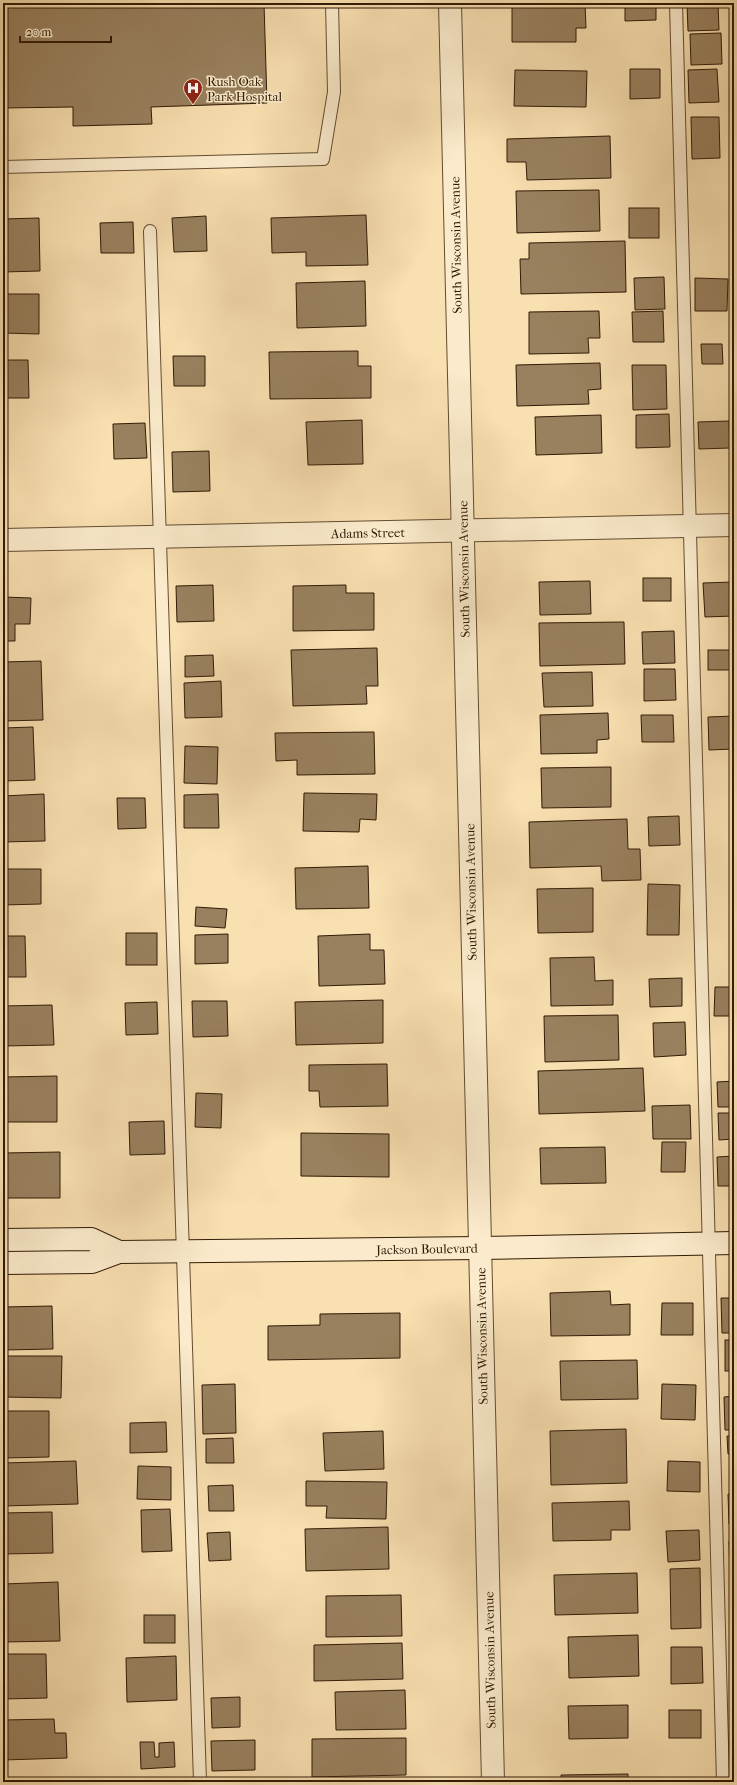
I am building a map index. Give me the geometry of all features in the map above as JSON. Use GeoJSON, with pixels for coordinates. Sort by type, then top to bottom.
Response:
{"type":"FeatureCollection","features":[{"type":"Feature","properties":{"kind":"street","name":"South Wisconsin Avenue"},"geometry":{"type":"LineString","coordinates":[[450,3],[492,1782]]}},
{"type":"Feature","properties":{"kind":"street","name":"Adams Street"},"geometry":{"type":"LineString","coordinates":[[3,540],[734,525]]}},
{"type":"Feature","properties":{"kind":"street","name":"Jackson Boulevard"},"geometry":{"type":"LineString","coordinates":[[3,1240],[91,1239],[120,1252]]}},
{"type":"Feature","properties":{"kind":"street","name":"Jackson Boulevard"},"geometry":{"type":"LineString","coordinates":[[3,1263],[92,1262],[120,1252],[480,1248],[734,1243]]}},
{"type":"Feature","properties":{"kind":"lane"},"geometry":{"type":"LineString","coordinates":[[3,167],[323,159],[334,92],[332,3]]}},
{"type":"Feature","properties":{"kind":"lane"},"geometry":{"type":"LineString","coordinates":[[676,3],[723,1782]]}},
{"type":"Feature","properties":{"kind":"lane"},"geometry":{"type":"LineString","coordinates":[[150,231],[200,1782]]}},
{"type":"Feature","properties":{"kind":"building"},"geometry":{"type":"Polygon","coordinates":[[[3,3],[264,3],[267,103],[151,107],[152,124],[73,126],[73,107],[3,108],[3,3]]]}},
{"type":"Feature","properties":{"kind":"building"},"geometry":{"type":"Polygon","coordinates":[[[512,3],[585,3],[586,28],[576,28],[576,42],[512,42],[512,3]]]}},
{"type":"Feature","properties":{"kind":"building"},"geometry":{"type":"Polygon","coordinates":[[[625,3],[656,3],[656,20],[625,21],[625,3]]]}},
{"type":"Feature","properties":{"kind":"building"},"geometry":{"type":"Polygon","coordinates":[[[687,3],[718,3],[719,30],[688,31],[687,3]]]}},
{"type":"Feature","properties":{"kind":"building"},"geometry":{"type":"Polygon","coordinates":[[[721,33],[722,64],[691,65],[690,34],[721,33]]]}},
{"type":"Feature","properties":{"kind":"building"},"geometry":{"type":"Polygon","coordinates":[[[630,69],[660,69],[660,98],[630,99],[630,69]]]}},
{"type":"Feature","properties":{"kind":"building"},"geometry":{"type":"Polygon","coordinates":[[[717,69],[719,102],[689,103],[688,70],[717,69]]]}},
{"type":"Feature","properties":{"kind":"building"},"geometry":{"type":"Polygon","coordinates":[[[515,70],[587,71],[586,107],[514,106],[515,70]]]}},
{"type":"Feature","properties":{"kind":"building"},"geometry":{"type":"Polygon","coordinates":[[[691,117],[719,117],[720,158],[692,159],[691,117]]]}},
{"type":"Feature","properties":{"kind":"building"},"geometry":{"type":"Polygon","coordinates":[[[610,136],[611,178],[527,180],[526,162],[507,162],[507,139],[610,136]]]}},
{"type":"Feature","properties":{"kind":"building"},"geometry":{"type":"Polygon","coordinates":[[[599,190],[600,231],[517,233],[516,191],[599,190]]]}},
{"type":"Feature","properties":{"kind":"building"},"geometry":{"type":"Polygon","coordinates":[[[629,208],[659,208],[659,238],[629,238],[629,208]]]}},
{"type":"Feature","properties":{"kind":"building"},"geometry":{"type":"Polygon","coordinates":[[[366,215],[368,265],[306,266],[306,252],[272,253],[271,218],[366,215]]]}},
{"type":"Feature","properties":{"kind":"building"},"geometry":{"type":"Polygon","coordinates":[[[206,216],[207,251],[174,252],[172,218],[206,216]]]}},
{"type":"Feature","properties":{"kind":"building"},"geometry":{"type":"Polygon","coordinates":[[[39,218],[40,271],[3,272],[3,219],[39,218]]]}},
{"type":"Feature","properties":{"kind":"building"},"geometry":{"type":"Polygon","coordinates":[[[133,222],[134,253],[101,253],[100,223],[133,222]]]}},
{"type":"Feature","properties":{"kind":"building"},"geometry":{"type":"Polygon","coordinates":[[[625,241],[626,292],[521,294],[520,259],[529,259],[529,243],[625,241]]]}},
{"type":"Feature","properties":{"kind":"building"},"geometry":{"type":"Polygon","coordinates":[[[664,277],[665,309],[635,310],[634,278],[664,277]]]}},
{"type":"Feature","properties":{"kind":"building"},"geometry":{"type":"Polygon","coordinates":[[[695,278],[728,279],[727,311],[695,311],[695,278]]]}},
{"type":"Feature","properties":{"kind":"building"},"geometry":{"type":"Polygon","coordinates":[[[365,281],[366,326],[297,328],[296,283],[365,281]]]}},
{"type":"Feature","properties":{"kind":"building"},"geometry":{"type":"Polygon","coordinates":[[[3,294],[39,294],[39,334],[3,333],[3,294]]]}},
{"type":"Feature","properties":{"kind":"building"},"geometry":{"type":"Polygon","coordinates":[[[599,311],[600,338],[588,338],[589,353],[529,354],[529,312],[599,311]]]}},
{"type":"Feature","properties":{"kind":"building"},"geometry":{"type":"Polygon","coordinates":[[[663,311],[664,342],[633,342],[632,312],[663,311]]]}},
{"type":"Feature","properties":{"kind":"building"},"geometry":{"type":"Polygon","coordinates":[[[701,344],[722,344],[723,364],[702,364],[701,344]]]}},
{"type":"Feature","properties":{"kind":"building"},"geometry":{"type":"Polygon","coordinates":[[[358,351],[358,366],[371,366],[371,398],[270,399],[269,352],[358,351]]]}},
{"type":"Feature","properties":{"kind":"building"},"geometry":{"type":"Polygon","coordinates":[[[173,356],[205,356],[205,386],[174,386],[173,356]]]}},
{"type":"Feature","properties":{"kind":"building"},"geometry":{"type":"Polygon","coordinates":[[[3,360],[28,360],[29,398],[3,398],[3,360]]]}},
{"type":"Feature","properties":{"kind":"building"},"geometry":{"type":"Polygon","coordinates":[[[600,363],[601,389],[588,390],[589,404],[517,406],[516,365],[600,363]]]}},
{"type":"Feature","properties":{"kind":"building"},"geometry":{"type":"Polygon","coordinates":[[[632,365],[666,365],[667,409],[633,410],[632,365]]]}},
{"type":"Feature","properties":{"kind":"building"},"geometry":{"type":"Polygon","coordinates":[[[669,414],[670,447],[636,448],[636,415],[669,414]]]}},
{"type":"Feature","properties":{"kind":"building"},"geometry":{"type":"Polygon","coordinates":[[[601,415],[602,453],[536,455],[535,417],[601,415]]]}},
{"type":"Feature","properties":{"kind":"building"},"geometry":{"type":"Polygon","coordinates":[[[362,420],[363,464],[308,465],[306,422],[362,420]]]}},
{"type":"Feature","properties":{"kind":"building"},"geometry":{"type":"Polygon","coordinates":[[[729,421],[730,448],[699,449],[698,422],[729,421]]]}},
{"type":"Feature","properties":{"kind":"building"},"geometry":{"type":"Polygon","coordinates":[[[145,423],[147,458],[114,459],[113,424],[145,423]]]}},
{"type":"Feature","properties":{"kind":"building"},"geometry":{"type":"Polygon","coordinates":[[[209,451],[210,491],[173,492],[172,452],[209,451]]]}},
{"type":"Feature","properties":{"kind":"building"},"geometry":{"type":"Polygon","coordinates":[[[643,578],[671,578],[671,601],[643,601],[643,578]]]}},
{"type":"Feature","properties":{"kind":"building"},"geometry":{"type":"Polygon","coordinates":[[[590,581],[591,614],[540,615],[539,582],[590,581]]]}},
{"type":"Feature","properties":{"kind":"building"},"geometry":{"type":"Polygon","coordinates":[[[733,582],[734,616],[705,617],[703,583],[733,582]]]}},
{"type":"Feature","properties":{"kind":"building"},"geometry":{"type":"Polygon","coordinates":[[[213,585],[214,621],[177,622],[176,586],[213,585]]]}},
{"type":"Feature","properties":{"kind":"building"},"geometry":{"type":"Polygon","coordinates":[[[346,585],[346,593],[374,593],[374,630],[293,631],[293,586],[346,585]]]}},
{"type":"Feature","properties":{"kind":"building"},"geometry":{"type":"Polygon","coordinates":[[[3,597],[31,598],[30,624],[15,624],[15,641],[3,641],[3,597]]]}},
{"type":"Feature","properties":{"kind":"building"},"geometry":{"type":"Polygon","coordinates":[[[624,622],[625,664],[540,666],[539,623],[624,622]]]}},
{"type":"Feature","properties":{"kind":"building"},"geometry":{"type":"Polygon","coordinates":[[[674,631],[675,663],[643,664],[642,632],[674,631]]]}},
{"type":"Feature","properties":{"kind":"building"},"geometry":{"type":"Polygon","coordinates":[[[377,648],[378,686],[366,686],[367,704],[293,706],[291,650],[377,648]]]}},
{"type":"Feature","properties":{"kind":"building"},"geometry":{"type":"Polygon","coordinates":[[[708,650],[734,650],[734,670],[708,670],[708,650]]]}},
{"type":"Feature","properties":{"kind":"building"},"geometry":{"type":"Polygon","coordinates":[[[213,655],[214,676],[185,677],[185,656],[213,655]]]}},
{"type":"Feature","properties":{"kind":"building"},"geometry":{"type":"Polygon","coordinates":[[[41,661],[43,720],[3,721],[3,662],[41,661]]]}},
{"type":"Feature","properties":{"kind":"building"},"geometry":{"type":"Polygon","coordinates":[[[644,669],[675,669],[676,700],[644,701],[644,669]]]}},
{"type":"Feature","properties":{"kind":"building"},"geometry":{"type":"Polygon","coordinates":[[[592,672],[593,706],[544,707],[542,673],[592,672]]]}},
{"type":"Feature","properties":{"kind":"building"},"geometry":{"type":"Polygon","coordinates":[[[221,681],[222,717],[185,718],[184,683],[221,681]]]}},
{"type":"Feature","properties":{"kind":"building"},"geometry":{"type":"Polygon","coordinates":[[[608,713],[609,739],[597,740],[597,753],[541,754],[540,715],[608,713]]]}},
{"type":"Feature","properties":{"kind":"building"},"geometry":{"type":"Polygon","coordinates":[[[641,715],[673,715],[674,742],[642,742],[641,715]]]}},
{"type":"Feature","properties":{"kind":"building"},"geometry":{"type":"Polygon","coordinates":[[[734,716],[734,749],[709,750],[708,717],[734,716]]]}},
{"type":"Feature","properties":{"kind":"building"},"geometry":{"type":"Polygon","coordinates":[[[33,727],[35,780],[3,781],[3,728],[33,727]]]}},
{"type":"Feature","properties":{"kind":"building"},"geometry":{"type":"Polygon","coordinates":[[[374,732],[375,774],[297,775],[297,760],[276,761],[275,733],[374,732]]]}},
{"type":"Feature","properties":{"kind":"building"},"geometry":{"type":"Polygon","coordinates":[[[185,746],[218,747],[217,784],[184,783],[185,746]]]}},
{"type":"Feature","properties":{"kind":"building"},"geometry":{"type":"Polygon","coordinates":[[[611,767],[611,807],[542,808],[541,768],[611,767]]]}},
{"type":"Feature","properties":{"kind":"building"},"geometry":{"type":"Polygon","coordinates":[[[304,793],[377,794],[376,820],[360,819],[359,832],[303,831],[304,793]]]}},
{"type":"Feature","properties":{"kind":"building"},"geometry":{"type":"Polygon","coordinates":[[[44,794],[45,841],[3,842],[3,796],[44,794]]]}},
{"type":"Feature","properties":{"kind":"building"},"geometry":{"type":"Polygon","coordinates":[[[218,794],[219,828],[184,828],[184,795],[218,794]]]}},
{"type":"Feature","properties":{"kind":"building"},"geometry":{"type":"Polygon","coordinates":[[[117,798],[145,798],[146,828],[118,829],[117,798]]]}},
{"type":"Feature","properties":{"kind":"building"},"geometry":{"type":"Polygon","coordinates":[[[679,816],[680,845],[649,846],[648,817],[679,816]]]}},
{"type":"Feature","properties":{"kind":"building"},"geometry":{"type":"Polygon","coordinates":[[[627,819],[628,849],[640,849],[641,880],[602,881],[601,866],[530,868],[529,822],[627,819]]]}},
{"type":"Feature","properties":{"kind":"building"},"geometry":{"type":"Polygon","coordinates":[[[368,866],[369,908],[296,909],[295,868],[368,866]]]}},
{"type":"Feature","properties":{"kind":"building"},"geometry":{"type":"Polygon","coordinates":[[[3,869],[41,869],[41,904],[3,905],[3,869]]]}},
{"type":"Feature","properties":{"kind":"building"},"geometry":{"type":"Polygon","coordinates":[[[648,884],[680,885],[679,935],[647,935],[648,884]]]}},
{"type":"Feature","properties":{"kind":"building"},"geometry":{"type":"Polygon","coordinates":[[[593,888],[593,932],[538,933],[537,889],[593,888]]]}},
{"type":"Feature","properties":{"kind":"building"},"geometry":{"type":"Polygon","coordinates":[[[196,907],[227,909],[225,928],[195,926],[196,907]]]}},
{"type":"Feature","properties":{"kind":"building"},"geometry":{"type":"Polygon","coordinates":[[[126,933],[157,933],[157,965],[126,965],[126,933]]]}},
{"type":"Feature","properties":{"kind":"building"},"geometry":{"type":"Polygon","coordinates":[[[228,934],[228,963],[195,964],[195,935],[228,934]]]}},
{"type":"Feature","properties":{"kind":"building"},"geometry":{"type":"Polygon","coordinates":[[[370,934],[370,950],[384,950],[385,984],[319,986],[318,936],[370,934]]]}},
{"type":"Feature","properties":{"kind":"building"},"geometry":{"type":"Polygon","coordinates":[[[3,936],[25,936],[26,977],[3,977],[3,936]]]}},
{"type":"Feature","properties":{"kind":"building"},"geometry":{"type":"Polygon","coordinates":[[[594,957],[595,981],[613,980],[613,1005],[551,1006],[550,958],[594,957]]]}},
{"type":"Feature","properties":{"kind":"building"},"geometry":{"type":"Polygon","coordinates":[[[682,978],[682,1006],[650,1007],[649,979],[682,978]]]}},
{"type":"Feature","properties":{"kind":"building"},"geometry":{"type":"Polygon","coordinates":[[[715,987],[734,987],[734,1016],[714,1016],[715,987]]]}},
{"type":"Feature","properties":{"kind":"building"},"geometry":{"type":"Polygon","coordinates":[[[383,1000],[383,1043],[296,1045],[295,1002],[383,1000]]]}},
{"type":"Feature","properties":{"kind":"building"},"geometry":{"type":"Polygon","coordinates":[[[192,1001],[227,1001],[228,1036],[193,1037],[192,1001]]]}},
{"type":"Feature","properties":{"kind":"building"},"geometry":{"type":"Polygon","coordinates":[[[157,1002],[158,1034],[126,1035],[125,1003],[157,1002]]]}},
{"type":"Feature","properties":{"kind":"building"},"geometry":{"type":"Polygon","coordinates":[[[52,1005],[54,1045],[3,1046],[3,1006],[52,1005]]]}},
{"type":"Feature","properties":{"kind":"building"},"geometry":{"type":"Polygon","coordinates":[[[618,1015],[619,1060],[545,1062],[544,1016],[618,1015]]]}},
{"type":"Feature","properties":{"kind":"building"},"geometry":{"type":"Polygon","coordinates":[[[685,1022],[686,1055],[654,1057],[653,1023],[685,1022]]]}},
{"type":"Feature","properties":{"kind":"building"},"geometry":{"type":"Polygon","coordinates":[[[387,1064],[388,1106],[320,1107],[319,1091],[309,1091],[309,1065],[387,1064]]]}},
{"type":"Feature","properties":{"kind":"building"},"geometry":{"type":"Polygon","coordinates":[[[643,1068],[645,1111],[539,1114],[538,1071],[643,1068]]]}},
{"type":"Feature","properties":{"kind":"building"},"geometry":{"type":"Polygon","coordinates":[[[57,1076],[57,1122],[3,1122],[3,1077],[57,1076]]]}},
{"type":"Feature","properties":{"kind":"building"},"geometry":{"type":"Polygon","coordinates":[[[734,1081],[734,1107],[718,1107],[717,1082],[734,1081]]]}},
{"type":"Feature","properties":{"kind":"building"},"geometry":{"type":"Polygon","coordinates":[[[196,1093],[222,1094],[221,1128],[195,1127],[196,1093]]]}},
{"type":"Feature","properties":{"kind":"building"},"geometry":{"type":"Polygon","coordinates":[[[690,1105],[691,1139],[653,1139],[652,1106],[690,1105]]]}},
{"type":"Feature","properties":{"kind":"building"},"geometry":{"type":"Polygon","coordinates":[[[718,1113],[734,1113],[734,1139],[719,1140],[718,1113]]]}},
{"type":"Feature","properties":{"kind":"building"},"geometry":{"type":"Polygon","coordinates":[[[164,1121],[165,1154],[130,1155],[129,1122],[164,1121]]]}},
{"type":"Feature","properties":{"kind":"building"},"geometry":{"type":"Polygon","coordinates":[[[301,1133],[389,1134],[389,1177],[301,1176],[301,1133]]]}},
{"type":"Feature","properties":{"kind":"building"},"geometry":{"type":"Polygon","coordinates":[[[662,1142],[686,1142],[685,1172],[661,1172],[662,1142]]]}},
{"type":"Feature","properties":{"kind":"building"},"geometry":{"type":"Polygon","coordinates":[[[605,1147],[606,1183],[541,1184],[540,1148],[605,1147]]]}},
{"type":"Feature","properties":{"kind":"building"},"geometry":{"type":"Polygon","coordinates":[[[60,1152],[60,1198],[3,1198],[3,1153],[60,1152]]]}},
{"type":"Feature","properties":{"kind":"building"},"geometry":{"type":"Polygon","coordinates":[[[734,1156],[734,1186],[718,1186],[717,1157],[734,1156]]]}},
{"type":"Feature","properties":{"kind":"building"},"geometry":{"type":"Polygon","coordinates":[[[610,1291],[611,1305],[630,1304],[630,1335],[551,1336],[550,1293],[610,1291]]]}},
{"type":"Feature","properties":{"kind":"building"},"geometry":{"type":"Polygon","coordinates":[[[721,1298],[734,1298],[734,1333],[722,1333],[721,1298]]]}},
{"type":"Feature","properties":{"kind":"building"},"geometry":{"type":"Polygon","coordinates":[[[662,1303],[693,1303],[693,1335],[661,1335],[662,1303]]]}},
{"type":"Feature","properties":{"kind":"building"},"geometry":{"type":"Polygon","coordinates":[[[52,1306],[53,1349],[3,1350],[3,1307],[52,1306]]]}},
{"type":"Feature","properties":{"kind":"building"},"geometry":{"type":"Polygon","coordinates":[[[400,1313],[400,1358],[268,1360],[268,1326],[320,1325],[320,1314],[400,1313]]]}},
{"type":"Feature","properties":{"kind":"building"},"geometry":{"type":"Polygon","coordinates":[[[725,1340],[734,1340],[734,1371],[725,1371],[725,1340]]]}},
{"type":"Feature","properties":{"kind":"building"},"geometry":{"type":"Polygon","coordinates":[[[3,1356],[62,1356],[61,1398],[3,1397],[3,1356]]]}},
{"type":"Feature","properties":{"kind":"building"},"geometry":{"type":"Polygon","coordinates":[[[637,1360],[638,1399],[561,1400],[560,1361],[637,1360]]]}},
{"type":"Feature","properties":{"kind":"building"},"geometry":{"type":"Polygon","coordinates":[[[235,1384],[236,1433],[203,1434],[202,1385],[235,1384]]]}},
{"type":"Feature","properties":{"kind":"building"},"geometry":{"type":"Polygon","coordinates":[[[662,1384],[696,1385],[695,1420],[661,1419],[662,1384]]]}},
{"type":"Feature","properties":{"kind":"building"},"geometry":{"type":"Polygon","coordinates":[[[734,1396],[734,1430],[725,1430],[724,1397],[734,1396]]]}},
{"type":"Feature","properties":{"kind":"building"},"geometry":{"type":"Polygon","coordinates":[[[3,1411],[49,1411],[49,1457],[3,1458],[3,1411]]]}},
{"type":"Feature","properties":{"kind":"building"},"geometry":{"type":"Polygon","coordinates":[[[166,1422],[167,1452],[130,1453],[130,1423],[166,1422]]]}},
{"type":"Feature","properties":{"kind":"building"},"geometry":{"type":"Polygon","coordinates":[[[626,1429],[627,1483],[551,1485],[550,1431],[626,1429]]]}},
{"type":"Feature","properties":{"kind":"building"},"geometry":{"type":"Polygon","coordinates":[[[383,1431],[384,1469],[325,1471],[323,1433],[383,1431]]]}},
{"type":"Feature","properties":{"kind":"building"},"geometry":{"type":"Polygon","coordinates":[[[727,1436],[734,1436],[734,1454],[728,1454],[727,1436]]]}},
{"type":"Feature","properties":{"kind":"building"},"geometry":{"type":"Polygon","coordinates":[[[233,1438],[234,1463],[206,1463],[206,1439],[233,1438]]]}},
{"type":"Feature","properties":{"kind":"building"},"geometry":{"type":"Polygon","coordinates":[[[76,1461],[78,1504],[3,1506],[3,1463],[76,1461]]]}},
{"type":"Feature","properties":{"kind":"building"},"geometry":{"type":"Polygon","coordinates":[[[668,1461],[700,1462],[700,1492],[667,1491],[668,1461]]]}},
{"type":"Feature","properties":{"kind":"building"},"geometry":{"type":"Polygon","coordinates":[[[138,1466],[171,1467],[171,1500],[137,1499],[138,1466]]]}},
{"type":"Feature","properties":{"kind":"building"},"geometry":{"type":"Polygon","coordinates":[[[306,1481],[387,1482],[386,1519],[326,1518],[327,1506],[306,1506],[306,1481]]]}},
{"type":"Feature","properties":{"kind":"building"},"geometry":{"type":"Polygon","coordinates":[[[233,1485],[234,1511],[209,1511],[208,1486],[233,1485]]]}},
{"type":"Feature","properties":{"kind":"building"},"geometry":{"type":"Polygon","coordinates":[[[728,1494],[734,1494],[734,1524],[729,1524],[728,1494]]]}},
{"type":"Feature","properties":{"kind":"building"},"geometry":{"type":"Polygon","coordinates":[[[629,1501],[630,1530],[611,1530],[611,1540],[553,1541],[552,1503],[629,1501]]]}},
{"type":"Feature","properties":{"kind":"building"},"geometry":{"type":"Polygon","coordinates":[[[170,1509],[172,1551],[142,1552],[141,1510],[170,1509]]]}},
{"type":"Feature","properties":{"kind":"building"},"geometry":{"type":"Polygon","coordinates":[[[52,1512],[53,1553],[3,1554],[3,1513],[52,1512]]]}},
{"type":"Feature","properties":{"kind":"building"},"geometry":{"type":"Polygon","coordinates":[[[388,1527],[389,1569],[306,1571],[305,1529],[388,1527]]]}},
{"type":"Feature","properties":{"kind":"building"},"geometry":{"type":"Polygon","coordinates":[[[699,1530],[700,1560],[668,1562],[666,1531],[699,1530]]]}},
{"type":"Feature","properties":{"kind":"building"},"geometry":{"type":"Polygon","coordinates":[[[230,1532],[231,1560],[209,1561],[207,1533],[230,1532]]]}},
{"type":"Feature","properties":{"kind":"building"},"geometry":{"type":"Polygon","coordinates":[[[729,1541],[734,1541],[734,1577],[730,1577],[729,1541]]]}},
{"type":"Feature","properties":{"kind":"building"},"geometry":{"type":"Polygon","coordinates":[[[700,1568],[701,1628],[671,1629],[670,1569],[700,1568]]]}},
{"type":"Feature","properties":{"kind":"building"},"geometry":{"type":"Polygon","coordinates":[[[637,1573],[638,1613],[555,1615],[554,1575],[637,1573]]]}},
{"type":"Feature","properties":{"kind":"building"},"geometry":{"type":"Polygon","coordinates":[[[58,1582],[60,1641],[3,1642],[3,1584],[58,1582]]]}},
{"type":"Feature","properties":{"kind":"building"},"geometry":{"type":"Polygon","coordinates":[[[401,1595],[402,1636],[326,1637],[326,1596],[401,1595]]]}},
{"type":"Feature","properties":{"kind":"building"},"geometry":{"type":"Polygon","coordinates":[[[144,1615],[175,1615],[175,1643],[144,1643],[144,1615]]]}},
{"type":"Feature","properties":{"kind":"building"},"geometry":{"type":"Polygon","coordinates":[[[638,1635],[639,1676],[569,1678],[568,1637],[638,1635]]]}},
{"type":"Feature","properties":{"kind":"building"},"geometry":{"type":"Polygon","coordinates":[[[402,1643],[403,1679],[314,1681],[314,1645],[402,1643]]]}},
{"type":"Feature","properties":{"kind":"building"},"geometry":{"type":"Polygon","coordinates":[[[671,1647],[702,1647],[703,1683],[671,1684],[671,1647]]]}},
{"type":"Feature","properties":{"kind":"building"},"geometry":{"type":"Polygon","coordinates":[[[3,1654],[46,1654],[47,1698],[3,1699],[3,1654]]]}},
{"type":"Feature","properties":{"kind":"building"},"geometry":{"type":"Polygon","coordinates":[[[176,1656],[177,1700],[127,1702],[126,1658],[176,1656]]]}},
{"type":"Feature","properties":{"kind":"building"},"geometry":{"type":"Polygon","coordinates":[[[405,1690],[406,1729],[336,1730],[335,1692],[405,1690]]]}},
{"type":"Feature","properties":{"kind":"building"},"geometry":{"type":"Polygon","coordinates":[[[240,1697],[240,1727],[212,1728],[211,1698],[240,1697]]]}},
{"type":"Feature","properties":{"kind":"building"},"geometry":{"type":"Polygon","coordinates":[[[628,1705],[628,1738],[569,1739],[568,1706],[628,1705]]]}},
{"type":"Feature","properties":{"kind":"building"},"geometry":{"type":"Polygon","coordinates":[[[669,1710],[701,1710],[701,1738],[669,1738],[669,1710]]]}},
{"type":"Feature","properties":{"kind":"building"},"geometry":{"type":"Polygon","coordinates":[[[54,1719],[55,1733],[66,1733],[67,1758],[3,1760],[3,1720],[54,1719]]]}},
{"type":"Feature","properties":{"kind":"building"},"geometry":{"type":"Polygon","coordinates":[[[406,1738],[406,1775],[312,1777],[312,1739],[406,1738]]]}},
{"type":"Feature","properties":{"kind":"building"},"geometry":{"type":"Polygon","coordinates":[[[255,1740],[255,1770],[212,1771],[211,1741],[255,1740]]]}},
{"type":"Feature","properties":{"kind":"building"},"geometry":{"type":"Polygon","coordinates":[[[140,1742],[154,1742],[155,1757],[159,1757],[159,1743],[174,1742],[175,1767],[141,1769],[140,1742]]]}},
{"type":"Feature","properties":{"kind":"building"},"geometry":{"type":"Polygon","coordinates":[[[628,1774],[628,1782],[561,1782],[561,1775],[628,1774]]]}},
{"type":"Feature","properties":{"kind":"building"},"geometry":{"type":"Polygon","coordinates":[[[407,1781],[407,1782],[347,1782],[407,1781]]]}},
{"type":"Feature","properties":{"kind":"place","name":"Rush Oak Park Hospital"},"geometry":{"type":"Point","coordinates":[193,105]}}]}
